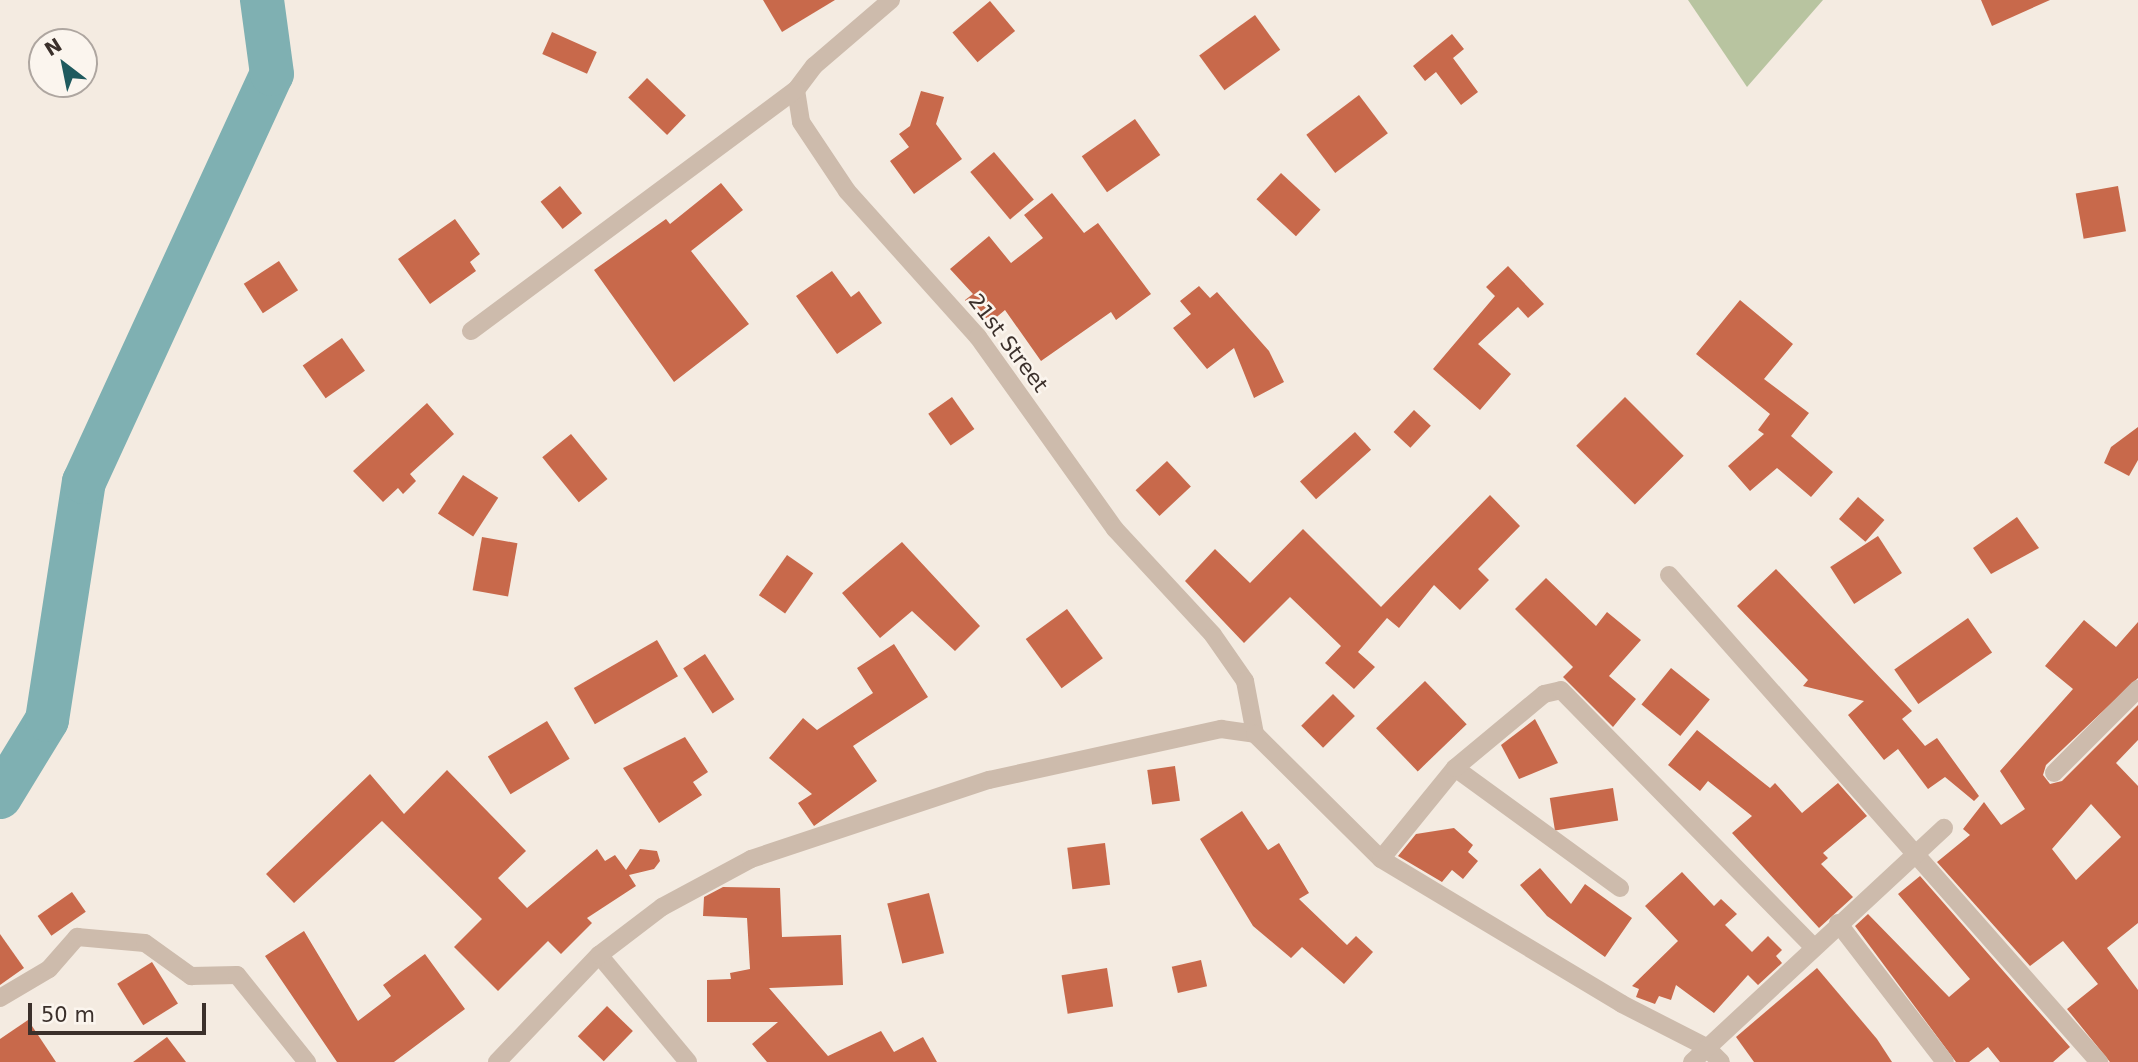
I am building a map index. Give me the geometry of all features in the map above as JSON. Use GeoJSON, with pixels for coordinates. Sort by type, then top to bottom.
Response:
{"type":"FeatureCollection","features":[{"type":"Feature","properties":{"kind":"street"},"geometry":{"type":"LineString","coordinates":[[471,331],[796,90],[814,66],[891,0]]}},
{"type":"Feature","properties":{"kind":"street","name":"21st Street"},"geometry":{"type":"LineString","coordinates":[[796,90],[801,122],[847,191],[923,270],[1115,529],[1213,635],[1245,681],[1255,734]]}},
{"type":"Feature","properties":{"kind":"street"},"geometry":{"type":"LineString","coordinates":[[1668,575],[2099,1062]]}},
{"type":"Feature","properties":{"kind":"street"},"geometry":{"type":"LineString","coordinates":[[2053,773],[2138,689]]}},
{"type":"Feature","properties":{"kind":"street"},"geometry":{"type":"LineString","coordinates":[[1381,859],[1455,768],[1544,694],[1561,690],[1812,944]]}},
{"type":"Feature","properties":{"kind":"street"},"geometry":{"type":"LineString","coordinates":[[497,1062],[598,955],[663,906],[751,859],[989,780],[1165,739],[1221,729],[1255,734],[1381,859],[1622,1004],[1706,1047],[1721,1062]]}},
{"type":"Feature","properties":{"kind":"street"},"geometry":{"type":"LineString","coordinates":[[1455,768],[1620,888]]}},
{"type":"Feature","properties":{"kind":"street"},"geometry":{"type":"LineString","coordinates":[[1692,1062],[1812,944],[1944,828]]}},
{"type":"Feature","properties":{"kind":"street"},"geometry":{"type":"LineString","coordinates":[[1838,923],[1945,1062]]}},
{"type":"Feature","properties":{"kind":"street"},"geometry":{"type":"LineString","coordinates":[[0,998],[49,969],[77,937],[145,943],[191,976],[237,975],[307,1062]]}},
{"type":"Feature","properties":{"kind":"street"},"geometry":{"type":"LineString","coordinates":[[598,955],[688,1062]]}},
{"type":"Feature","properties":{"kind":"green space"},"geometry":{"type":"Polygon","coordinates":[[[1688,0],[1823,0],[1747,87],[1688,0]]]}},
{"type":"Feature","properties":{"kind":"building"},"geometry":{"type":"Polygon","coordinates":[[[763,0],[835,0],[782,32],[763,0]]]}},
{"type":"Feature","properties":{"kind":"building"},"geometry":{"type":"Polygon","coordinates":[[[1981,0],[2050,0],[1992,26],[1981,0]]]}},
{"type":"Feature","properties":{"kind":"building"},"geometry":{"type":"Polygon","coordinates":[[[990,1],[1015,31],[978,62],[952,32],[990,1]]]}},
{"type":"Feature","properties":{"kind":"building"},"geometry":{"type":"Polygon","coordinates":[[[1255,15],[1280,50],[1224,90],[1199,56],[1255,15]]]}},
{"type":"Feature","properties":{"kind":"building"},"geometry":{"type":"Polygon","coordinates":[[[552,32],[597,52],[587,74],[542,54],[552,32]]]}},
{"type":"Feature","properties":{"kind":"building"},"geometry":{"type":"Polygon","coordinates":[[[1452,34],[1464,49],[1453,58],[1478,92],[1461,105],[1436,72],[1425,81],[1413,66],[1452,34]]]}},
{"type":"Feature","properties":{"kind":"building"},"geometry":{"type":"Polygon","coordinates":[[[647,78],[686,116],[667,135],[628,97],[647,78]]]}},
{"type":"Feature","properties":{"kind":"building"},"geometry":{"type":"Polygon","coordinates":[[[921,91],[944,97],[936,124],[962,159],[914,194],[890,161],[909,147],[899,134],[910,126],[921,91]]]}},
{"type":"Feature","properties":{"kind":"building"},"geometry":{"type":"Polygon","coordinates":[[[1359,95],[1388,133],[1335,173],[1306,135],[1359,95]]]}},
{"type":"Feature","properties":{"kind":"building"},"geometry":{"type":"Polygon","coordinates":[[[1135,119],[1160,155],[1107,192],[1082,156],[1135,119]]]}},
{"type":"Feature","properties":{"kind":"building"},"geometry":{"type":"Polygon","coordinates":[[[994,152],[1034,199],[1010,219],[970,172],[994,152]]]}},
{"type":"Feature","properties":{"kind":"building"},"geometry":{"type":"Polygon","coordinates":[[[1281,173],[1320,210],[1296,236],[1256,199],[1281,173]]]}},
{"type":"Feature","properties":{"kind":"building"},"geometry":{"type":"Polygon","coordinates":[[[721,183],[743,210],[691,251],[749,324],[674,382],[594,270],[666,219],[670,224],[721,183]]]}},
{"type":"Feature","properties":{"kind":"building"},"geometry":{"type":"Polygon","coordinates":[[[560,186],[582,213],[563,229],[541,202],[560,186]]]}},
{"type":"Feature","properties":{"kind":"building"},"geometry":{"type":"Polygon","coordinates":[[[2118,186],[2126,231],[2084,239],[2076,193],[2118,186]]]}},
{"type":"Feature","properties":{"kind":"building"},"geometry":{"type":"Polygon","coordinates":[[[1052,193],[1084,233],[1098,223],[1151,294],[1116,320],[1111,312],[1041,361],[1005,310],[986,326],[965,300],[973,294],[950,269],[989,236],[1011,263],[1043,238],[1024,215],[1052,193]]]}},
{"type":"Feature","properties":{"kind":"building"},"geometry":{"type":"Polygon","coordinates":[[[455,219],[480,254],[470,262],[476,271],[430,304],[398,259],[455,219]]]}},
{"type":"Feature","properties":{"kind":"building"},"geometry":{"type":"Polygon","coordinates":[[[279,261],[298,290],[263,313],[244,284],[279,261]]]}},
{"type":"Feature","properties":{"kind":"building"},"geometry":{"type":"Polygon","coordinates":[[[1508,266],[1544,304],[1528,318],[1518,307],[1478,344],[1511,374],[1480,410],[1433,369],[1495,296],[1486,287],[1508,266]]]}},
{"type":"Feature","properties":{"kind":"building"},"geometry":{"type":"Polygon","coordinates":[[[832,271],[851,297],[859,291],[882,323],[837,354],[796,296],[832,271]]]}},
{"type":"Feature","properties":{"kind":"building"},"geometry":{"type":"Polygon","coordinates":[[[1199,286],[1210,298],[1217,292],[1269,351],[1284,382],[1254,398],[1234,348],[1207,369],[1173,328],[1191,314],[1180,301],[1199,286]]]}},
{"type":"Feature","properties":{"kind":"building"},"geometry":{"type":"Polygon","coordinates":[[[1740,300],[1793,344],[1764,379],[1809,413],[1791,436],[1833,472],[1811,497],[1777,468],[1750,491],[1728,466],[1764,434],[1758,430],[1770,414],[1696,354],[1740,300]]]}},
{"type":"Feature","properties":{"kind":"building"},"geometry":{"type":"Polygon","coordinates":[[[342,338],[365,371],[326,398],[303,366],[342,338]]]}},
{"type":"Feature","properties":{"kind":"building"},"geometry":{"type":"Polygon","coordinates":[[[952,397],[974,429],[951,446],[928,414],[952,397]]]}},
{"type":"Feature","properties":{"kind":"building"},"geometry":{"type":"Polygon","coordinates":[[[1625,397],[1684,456],[1635,504],[1576,446],[1625,397]]]}},
{"type":"Feature","properties":{"kind":"building"},"geometry":{"type":"Polygon","coordinates":[[[427,403],[454,434],[410,474],[416,481],[403,494],[398,488],[383,502],[353,471],[427,403]]]}},
{"type":"Feature","properties":{"kind":"building"},"geometry":{"type":"Polygon","coordinates":[[[1414,410],[1431,426],[1410,448],[1394,432],[1414,410]]]}},
{"type":"Feature","properties":{"kind":"building"},"geometry":{"type":"Polygon","coordinates":[[[2138,427],[2138,460],[2129,476],[2104,463],[2111,447],[2138,427]]]}},
{"type":"Feature","properties":{"kind":"building"},"geometry":{"type":"Polygon","coordinates":[[[1355,432],[1371,450],[1316,499],[1300,482],[1355,432]]]}},
{"type":"Feature","properties":{"kind":"building"},"geometry":{"type":"Polygon","coordinates":[[[571,434],[608,479],[579,502],[542,457],[571,434]]]}},
{"type":"Feature","properties":{"kind":"building"},"geometry":{"type":"Polygon","coordinates":[[[1167,461],[1191,487],[1159,516],[1136,490],[1167,461]]]}},
{"type":"Feature","properties":{"kind":"building"},"geometry":{"type":"Polygon","coordinates":[[[463,475],[498,498],[473,536],[438,514],[463,475]]]}},
{"type":"Feature","properties":{"kind":"building"},"geometry":{"type":"Polygon","coordinates":[[[1490,495],[1520,526],[1478,569],[1489,580],[1460,610],[1434,585],[1399,628],[1387,618],[1358,652],[1375,667],[1354,689],[1325,663],[1341,646],[1290,597],[1244,643],[1185,581],[1215,549],[1250,583],[1303,529],[1381,607],[1490,495]]]}},
{"type":"Feature","properties":{"kind":"building"},"geometry":{"type":"Polygon","coordinates":[[[1858,497],[1884,520],[1865,542],[1839,519],[1858,497]]]}},
{"type":"Feature","properties":{"kind":"building"},"geometry":{"type":"Polygon","coordinates":[[[2017,517],[2039,548],[1991,574],[1973,548],[2017,517]]]}},
{"type":"Feature","properties":{"kind":"building"},"geometry":{"type":"Polygon","coordinates":[[[1878,536],[1902,573],[1854,604],[1830,567],[1878,536]]]}},
{"type":"Feature","properties":{"kind":"building"},"geometry":{"type":"Polygon","coordinates":[[[482,537],[517,543],[508,596],[473,590],[482,537]]]}},
{"type":"Feature","properties":{"kind":"building"},"geometry":{"type":"Polygon","coordinates":[[[902,542],[980,626],[955,651],[912,611],[880,638],[842,593],[902,542]]]}},
{"type":"Feature","properties":{"kind":"building"},"geometry":{"type":"Polygon","coordinates":[[[787,555],[813,573],[785,613],[759,595],[787,555]]]}},
{"type":"Feature","properties":{"kind":"building"},"geometry":{"type":"Polygon","coordinates":[[[1776,569],[1912,711],[1902,719],[1925,746],[1937,738],[1979,796],[1974,801],[1945,777],[1928,789],[1898,749],[1884,760],[1848,715],[1864,701],[1803,686],[1808,680],[1737,606],[1776,569]]]}},
{"type":"Feature","properties":{"kind":"building"},"geometry":{"type":"Polygon","coordinates":[[[1546,578],[1596,626],[1607,612],[1641,640],[1609,676],[1636,699],[1613,727],[1563,677],[1573,667],[1515,609],[1546,578]]]}},
{"type":"Feature","properties":{"kind":"building"},"geometry":{"type":"Polygon","coordinates":[[[1067,609],[1103,658],[1062,688],[1026,639],[1067,609]]]}},
{"type":"Feature","properties":{"kind":"building"},"geometry":{"type":"Polygon","coordinates":[[[1968,618],[1992,652],[1918,704],[1894,670],[1968,618]]]}},
{"type":"Feature","properties":{"kind":"building"},"geometry":{"type":"Polygon","coordinates":[[[2084,620],[2116,647],[2138,622],[2138,678],[2046,765],[2043,775],[2050,784],[2062,781],[2138,705],[2138,740],[2116,763],[2138,786],[2138,923],[2107,948],[2138,990],[2138,1062],[2110,1062],[2067,1009],[2098,984],[2063,941],[2030,966],[1937,862],[1970,835],[1963,829],[1984,802],[2001,825],[2025,809],[2000,771],[2073,689],[2045,666],[2084,620]],[[2091,804],[2052,849],[2076,880],[2121,837],[2091,804]]]}},
{"type":"Feature","properties":{"kind":"building"},"geometry":{"type":"Polygon","coordinates":[[[657,640],[678,676],[595,724],[574,688],[657,640]]]}},
{"type":"Feature","properties":{"kind":"building"},"geometry":{"type":"Polygon","coordinates":[[[894,644],[928,697],[853,746],[877,781],[814,826],[798,803],[812,794],[769,758],[803,718],[817,730],[873,693],[857,668],[894,644]]]}},
{"type":"Feature","properties":{"kind":"building"},"geometry":{"type":"Polygon","coordinates":[[[705,654],[734,699],[713,713],[683,668],[705,654]]]}},
{"type":"Feature","properties":{"kind":"building"},"geometry":{"type":"Polygon","coordinates":[[[1671,668],[1710,699],[1680,736],[1641,705],[1671,668]]]}},
{"type":"Feature","properties":{"kind":"building"},"geometry":{"type":"Polygon","coordinates":[[[1425,681],[1467,724],[1418,771],[1376,728],[1425,681]]]}},
{"type":"Feature","properties":{"kind":"building"},"geometry":{"type":"Polygon","coordinates":[[[1333,694],[1355,716],[1323,748],[1301,726],[1333,694]]]}},
{"type":"Feature","properties":{"kind":"building"},"geometry":{"type":"Polygon","coordinates":[[[1535,719],[1558,763],[1519,779],[1501,745],[1535,719]]]}},
{"type":"Feature","properties":{"kind":"building"},"geometry":{"type":"Polygon","coordinates":[[[547,721],[570,759],[511,794],[488,757],[547,721]]]}},
{"type":"Feature","properties":{"kind":"building"},"geometry":{"type":"Polygon","coordinates":[[[1697,730],[1770,788],[1775,783],[1802,813],[1838,783],[1867,816],[1823,853],[1828,858],[1821,864],[1853,897],[1819,928],[1732,833],[1752,816],[1708,781],[1700,791],[1668,765],[1697,730]]]}},
{"type":"Feature","properties":{"kind":"building"},"geometry":{"type":"Polygon","coordinates":[[[685,737],[708,772],[693,782],[702,795],[659,823],[623,768],[685,737]]]}},
{"type":"Feature","properties":{"kind":"building"},"geometry":{"type":"Polygon","coordinates":[[[1175,766],[1180,801],[1152,805],[1147,770],[1175,766]]]}},
{"type":"Feature","properties":{"kind":"building"},"geometry":{"type":"Polygon","coordinates":[[[447,770],[526,851],[498,878],[527,908],[597,849],[605,861],[615,855],[626,870],[640,849],[657,851],[660,861],[654,869],[629,875],[636,886],[587,918],[592,923],[561,954],[548,941],[498,991],[454,947],[482,919],[382,821],[294,903],[266,874],[370,774],[404,814],[447,770]]]}},
{"type":"Feature","properties":{"kind":"building"},"geometry":{"type":"Polygon","coordinates":[[[1613,788],[1618,821],[1555,831],[1550,798],[1613,788]]]}},
{"type":"Feature","properties":{"kind":"building"},"geometry":{"type":"Polygon","coordinates":[[[1242,811],[1268,850],[1279,843],[1309,893],[1299,899],[1347,945],[1356,936],[1373,952],[1344,984],[1302,947],[1291,958],[1253,926],[1200,839],[1242,811]]]}},
{"type":"Feature","properties":{"kind":"building"},"geometry":{"type":"Polygon","coordinates":[[[1454,828],[1473,845],[1468,852],[1478,861],[1463,879],[1452,870],[1442,882],[1398,856],[1416,834],[1454,828]]]}},
{"type":"Feature","properties":{"kind":"building"},"geometry":{"type":"Polygon","coordinates":[[[1105,843],[1110,885],[1072,889],[1067,848],[1105,843]]]}},
{"type":"Feature","properties":{"kind":"building"},"geometry":{"type":"Polygon","coordinates":[[[1540,868],[1571,904],[1585,884],[1632,918],[1605,957],[1547,916],[1520,885],[1540,868]]]}},
{"type":"Feature","properties":{"kind":"building"},"geometry":{"type":"Polygon","coordinates":[[[1682,872],[1714,906],[1721,899],[1737,914],[1725,925],[1752,952],[1768,936],[1782,950],[1776,956],[1782,963],[1758,985],[1748,975],[1714,1013],[1676,985],[1671,1000],[1659,996],[1655,1004],[1636,997],[1639,989],[1632,986],[1678,941],[1645,906],[1682,872]]]}},
{"type":"Feature","properties":{"kind":"building"},"geometry":{"type":"Polygon","coordinates":[[[1920,876],[2070,1047],[2053,1062],[2000,1062],[1988,1047],[1969,1062],[1956,1062],[1855,926],[1868,914],[1949,997],[1970,979],[1898,894],[1920,876]]]}},
{"type":"Feature","properties":{"kind":"building"},"geometry":{"type":"Polygon","coordinates":[[[723,887],[780,888],[782,937],[841,935],[843,985],[769,988],[828,1056],[881,1031],[894,1052],[923,1037],[937,1062],[767,1062],[752,1044],[778,1022],[707,1022],[707,980],[731,979],[730,973],[750,969],[747,918],[703,916],[704,897],[723,887]]]}},
{"type":"Feature","properties":{"kind":"building"},"geometry":{"type":"Polygon","coordinates":[[[72,892],[86,912],[51,936],[38,916],[72,892]]]}},
{"type":"Feature","properties":{"kind":"building"},"geometry":{"type":"Polygon","coordinates":[[[929,893],[944,953],[902,964],[887,903],[929,893]]]}},
{"type":"Feature","properties":{"kind":"building"},"geometry":{"type":"Polygon","coordinates":[[[304,931],[358,1021],[391,996],[383,985],[425,954],[465,1009],[394,1062],[337,1062],[265,956],[304,931]]]}},
{"type":"Feature","properties":{"kind":"building"},"geometry":{"type":"Polygon","coordinates":[[[0,934],[24,968],[0,985],[0,934]]]}},
{"type":"Feature","properties":{"kind":"building"},"geometry":{"type":"Polygon","coordinates":[[[1201,960],[1207,986],[1178,993],[1172,967],[1201,960]]]}},
{"type":"Feature","properties":{"kind":"building"},"geometry":{"type":"Polygon","coordinates":[[[152,962],[178,1004],[143,1025],[117,984],[152,962]]]}},
{"type":"Feature","properties":{"kind":"building"},"geometry":{"type":"Polygon","coordinates":[[[1107,968],[1113,1007],[1068,1014],[1062,975],[1107,968]]]}},
{"type":"Feature","properties":{"kind":"building"},"geometry":{"type":"Polygon","coordinates":[[[1817,968],[1877,1039],[1892,1062],[1754,1062],[1736,1037],[1817,968]]]}},
{"type":"Feature","properties":{"kind":"building"},"geometry":{"type":"Polygon","coordinates":[[[607,1006],[633,1031],[604,1061],[578,1036],[607,1006]]]}},
{"type":"Feature","properties":{"kind":"building"},"geometry":{"type":"Polygon","coordinates":[[[28,1020],[56,1062],[0,1062],[0,1039],[28,1020]]]}},
{"type":"Feature","properties":{"kind":"building"},"geometry":{"type":"Polygon","coordinates":[[[167,1037],[186,1062],[133,1062],[167,1037]]]}},
{"type":"Feature","properties":{"kind":"waterway"},"geometry":{"type":"LineString","coordinates":[[0,797],[47,720],[84,482],[272,74],[262,0]]}}]}
